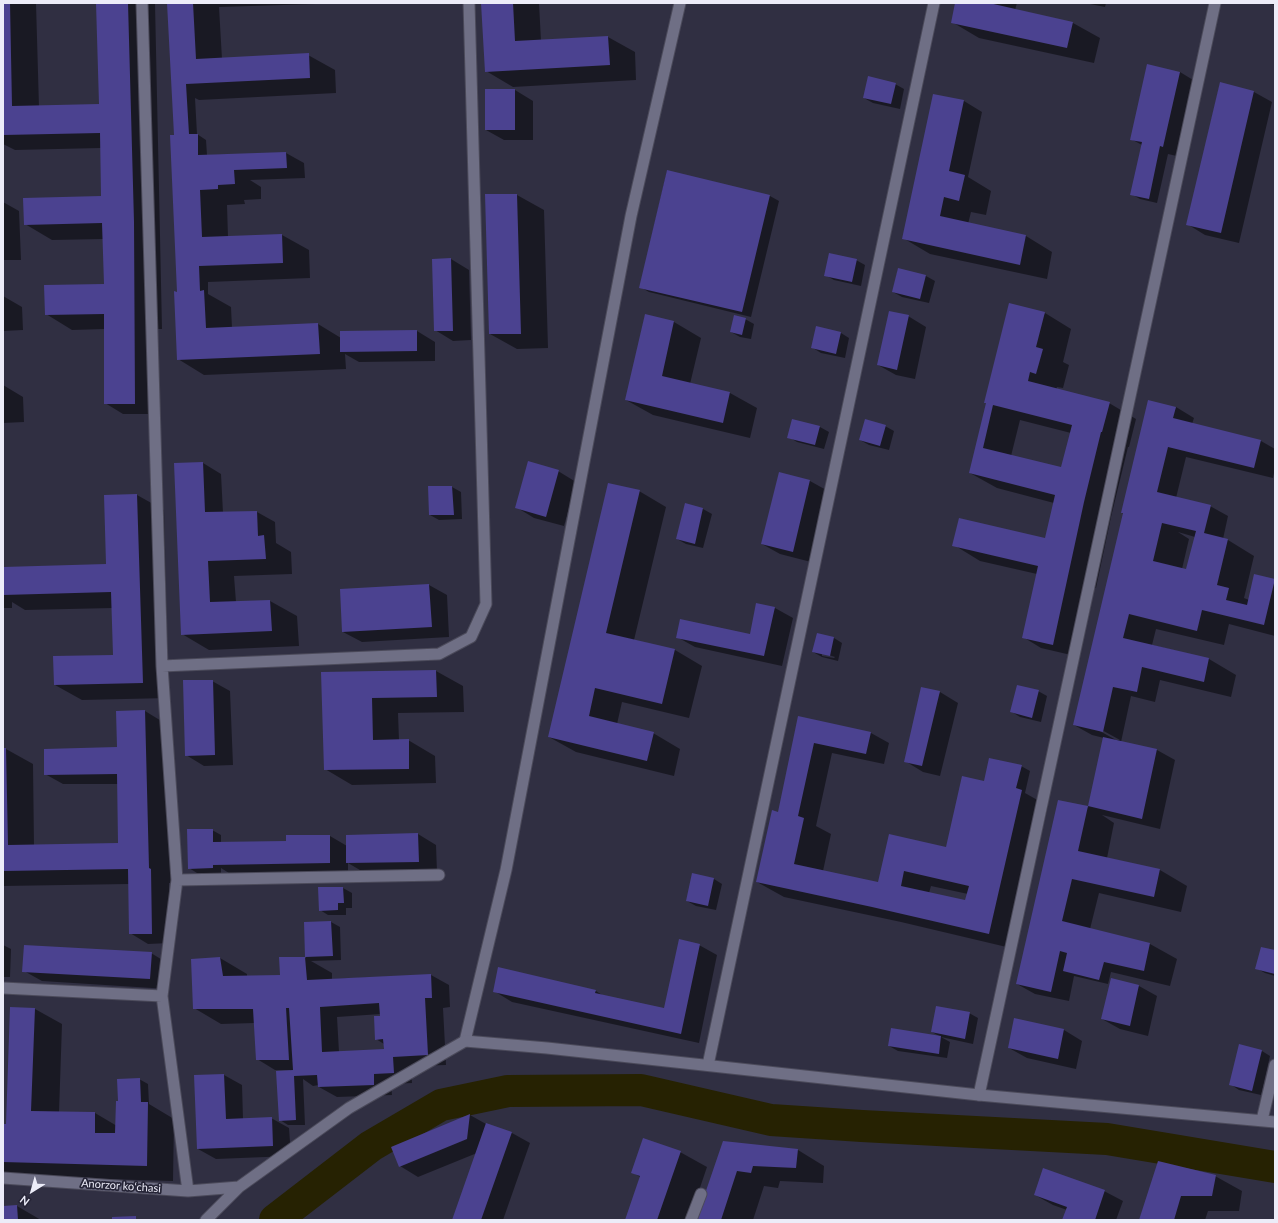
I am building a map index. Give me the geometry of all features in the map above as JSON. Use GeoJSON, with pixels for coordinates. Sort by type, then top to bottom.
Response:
{"type":"FeatureCollection","features":[{"type":"Feature","properties":{"kind":"street"},"geometry":{"type":"LineString","coordinates":[[142,3],[162,666],[177,880],[162,996],[188,1190]]}},
{"type":"Feature","properties":{"kind":"street"},"geometry":{"type":"LineString","coordinates":[[162,666],[439,654],[471,637],[486,604],[469,3]]}},
{"type":"Feature","properties":{"kind":"street"},"geometry":{"type":"LineString","coordinates":[[465,1041],[506,870],[631,216],[680,3]]}},
{"type":"Feature","properties":{"kind":"street"},"geometry":{"type":"LineString","coordinates":[[708,1065],[934,3]]}},
{"type":"Feature","properties":{"kind":"street"},"geometry":{"type":"LineString","coordinates":[[979,1095],[1215,3]]}},
{"type":"Feature","properties":{"kind":"street"},"geometry":{"type":"LineString","coordinates":[[177,880],[439,875]]}},
{"type":"Feature","properties":{"kind":"street"},"geometry":{"type":"LineString","coordinates":[[3,988],[162,996]]}},
{"type":"Feature","properties":{"kind":"street"},"geometry":{"type":"LineString","coordinates":[[206,1220],[239,1187],[349,1108],[465,1041],[547,1048],[979,1095],[1275,1122]]}},
{"type":"Feature","properties":{"kind":"street"},"geometry":{"type":"LineString","coordinates":[[1262,1120],[1275,1066]]}},
{"type":"Feature","properties":{"kind":"street","name":"Anorzor koʻchasi"},"geometry":{"type":"LineString","coordinates":[[3,1178],[188,1190],[239,1187]]}},
{"type":"Feature","properties":{"kind":"street"},"geometry":{"type":"LineString","coordinates":[[692,1220],[701,1194]]}},
{"type":"Feature","properties":{"kind":"building"},"geometry":{"type":"Polygon","coordinates":[[[3,3],[10,3],[12,106],[99,104],[96,3],[128,3],[134,222],[135,404],[104,404],[104,314],[45,315],[44,285],[104,284],[102,223],[24,225],[23,198],[101,196],[100,133],[3,135],[3,3]]]}},
{"type":"Feature","properties":{"kind":"building"},"geometry":{"type":"Polygon","coordinates":[[[167,3],[193,3],[196,59],[309,53],[310,78],[186,84],[189,134],[198,134],[198,155],[286,152],[287,168],[234,170],[235,184],[218,185],[218,189],[200,190],[202,237],[282,234],[283,263],[199,266],[200,291],[204,290],[206,328],[318,323],[320,354],[177,360],[174,291],[177,292],[170,135],[174,135],[167,3]]]}},
{"type":"Feature","properties":{"kind":"building"},"geometry":{"type":"Polygon","coordinates":[[[481,3],[513,3],[515,41],[608,36],[610,65],[485,72],[481,3]]]}},
{"type":"Feature","properties":{"kind":"building"},"geometry":{"type":"Polygon","coordinates":[[[955,3],[989,3],[1073,22],[1067,48],[951,23],[955,3]]]}},
{"type":"Feature","properties":{"kind":"building"},"geometry":{"type":"Polygon","coordinates":[[[1147,64],[1180,72],[1163,147],[1160,146],[1149,199],[1130,195],[1142,142],[1130,140],[1147,64]]]}},
{"type":"Feature","properties":{"kind":"building"},"geometry":{"type":"Polygon","coordinates":[[[868,76],[896,83],[891,104],[863,98],[868,76]]]}},
{"type":"Feature","properties":{"kind":"building"},"geometry":{"type":"Polygon","coordinates":[[[1220,82],[1254,91],[1221,233],[1186,225],[1220,82]]]}},
{"type":"Feature","properties":{"kind":"building"},"geometry":{"type":"Polygon","coordinates":[[[485,89],[515,89],[515,130],[485,130],[485,89]]]}},
{"type":"Feature","properties":{"kind":"building"},"geometry":{"type":"Polygon","coordinates":[[[933,94],[964,100],[949,171],[965,175],[959,201],[944,197],[940,216],[1026,235],[1020,265],[902,239],[933,94]]]}},
{"type":"Feature","properties":{"kind":"building"},"geometry":{"type":"Polygon","coordinates":[[[667,170],[770,195],[742,312],[639,288],[667,170]]]}},
{"type":"Feature","properties":{"kind":"building"},"geometry":{"type":"Polygon","coordinates":[[[485,194],[517,194],[521,334],[489,334],[485,194]]]}},
{"type":"Feature","properties":{"kind":"building"},"geometry":{"type":"Polygon","coordinates":[[[829,253],[857,259],[852,282],[824,276],[829,253]]]}},
{"type":"Feature","properties":{"kind":"building"},"geometry":{"type":"Polygon","coordinates":[[[451,258],[453,331],[434,331],[432,259],[451,258]]]}},
{"type":"Feature","properties":{"kind":"building"},"geometry":{"type":"Polygon","coordinates":[[[898,268],[926,275],[920,299],[892,292],[898,268]]]}},
{"type":"Feature","properties":{"kind":"building"},"geometry":{"type":"Polygon","coordinates":[[[1009,303],[1045,312],[1036,347],[1043,349],[1036,374],[1030,372],[1028,381],[1110,402],[1084,502],[1053,645],[1022,638],[1038,566],[952,546],[959,518],[1045,538],[1055,495],[969,473],[986,403],[984,403],[1009,303]],[[993,405],[983,448],[1061,467],[1072,425],[993,405]]]}},
{"type":"Feature","properties":{"kind":"building"},"geometry":{"type":"Polygon","coordinates":[[[889,311],[909,315],[897,370],[877,365],[889,311]]]}},
{"type":"Feature","properties":{"kind":"building"},"geometry":{"type":"Polygon","coordinates":[[[645,314],[674,321],[662,376],[730,392],[723,423],[625,400],[645,314]]]}},
{"type":"Feature","properties":{"kind":"building"},"geometry":{"type":"Polygon","coordinates":[[[734,315],[746,318],[742,335],[730,332],[734,315]]]}},
{"type":"Feature","properties":{"kind":"building"},"geometry":{"type":"Polygon","coordinates":[[[816,326],[841,332],[836,354],[811,348],[816,326]]]}},
{"type":"Feature","properties":{"kind":"building"},"geometry":{"type":"Polygon","coordinates":[[[417,330],[417,351],[340,352],[340,331],[417,330]]]}},
{"type":"Feature","properties":{"kind":"building"},"geometry":{"type":"Polygon","coordinates":[[[1148,400],[1176,407],[1173,418],[1261,440],[1254,468],[1168,447],[1157,492],[1211,505],[1204,533],[1228,539],[1217,585],[1229,588],[1226,600],[1247,605],[1254,574],[1275,579],[1264,625],[1202,610],[1197,631],[1129,614],[1123,638],[1209,658],[1204,682],[1142,667],[1137,692],[1113,687],[1103,732],[1073,725],[1123,513],[1121,513],[1148,400]],[[1162,523],[1153,561],[1186,569],[1196,531],[1162,523]]]}},
{"type":"Feature","properties":{"kind":"building"},"geometry":{"type":"Polygon","coordinates":[[[792,419],[820,426],[815,445],[787,438],[792,419]]]}},
{"type":"Feature","properties":{"kind":"building"},"geometry":{"type":"Polygon","coordinates":[[[865,419],[886,425],[880,446],[859,440],[865,419]]]}},
{"type":"Feature","properties":{"kind":"building"},"geometry":{"type":"Polygon","coordinates":[[[528,461],[559,470],[546,517],[515,508],[528,461]]]}},
{"type":"Feature","properties":{"kind":"building"},"geometry":{"type":"Polygon","coordinates":[[[203,462],[205,512],[257,511],[258,536],[264,535],[266,559],[208,561],[210,602],[270,600],[272,631],[181,635],[174,463],[203,462]]]}},
{"type":"Feature","properties":{"kind":"building"},"geometry":{"type":"Polygon","coordinates":[[[779,472],[810,480],[793,552],[761,544],[779,472]]]}},
{"type":"Feature","properties":{"kind":"building"},"geometry":{"type":"Polygon","coordinates":[[[608,483],[640,490],[606,633],[675,649],[662,704],[595,688],[589,716],[654,732],[647,761],[548,737],[608,483]]]}},
{"type":"Feature","properties":{"kind":"building"},"geometry":{"type":"Polygon","coordinates":[[[428,486],[452,486],[454,515],[429,515],[428,486]]]}},
{"type":"Feature","properties":{"kind":"building"},"geometry":{"type":"Polygon","coordinates":[[[137,494],[143,683],[54,685],[53,656],[113,655],[111,592],[3,595],[3,567],[106,564],[104,495],[137,494]]]}},
{"type":"Feature","properties":{"kind":"building"},"geometry":{"type":"Polygon","coordinates":[[[685,503],[703,508],[695,544],[676,539],[685,503]]]}},
{"type":"Feature","properties":{"kind":"building"},"geometry":{"type":"Polygon","coordinates":[[[429,584],[432,627],[342,632],[340,589],[429,584]]]}},
{"type":"Feature","properties":{"kind":"building"},"geometry":{"type":"Polygon","coordinates":[[[756,603],[775,607],[764,656],[676,638],[680,619],[750,634],[756,603]]]}},
{"type":"Feature","properties":{"kind":"building"},"geometry":{"type":"Polygon","coordinates":[[[817,633],[834,637],[830,656],[812,652],[817,633]]]}},
{"type":"Feature","properties":{"kind":"building"},"geometry":{"type":"Polygon","coordinates":[[[436,670],[437,697],[372,698],[373,740],[409,739],[409,769],[324,770],[321,672],[436,670]]]}},
{"type":"Feature","properties":{"kind":"building"},"geometry":{"type":"Polygon","coordinates":[[[183,680],[213,680],[215,755],[185,756],[183,680]]]}},
{"type":"Feature","properties":{"kind":"building"},"geometry":{"type":"Polygon","coordinates":[[[1017,685],[1039,690],[1032,718],[1010,712],[1017,685]]]}},
{"type":"Feature","properties":{"kind":"building"},"geometry":{"type":"Polygon","coordinates":[[[921,687],[940,691],[922,766],[904,762],[921,687]]]}},
{"type":"Feature","properties":{"kind":"building"},"geometry":{"type":"Polygon","coordinates":[[[145,710],[152,934],[129,934],[128,869],[3,871],[3,748],[6,748],[8,845],[118,843],[117,774],[44,775],[44,749],[117,747],[116,711],[145,710]]]}},
{"type":"Feature","properties":{"kind":"building"},"geometry":{"type":"Polygon","coordinates":[[[798,716],[871,732],[866,754],[814,743],[798,816],[804,818],[794,864],[878,882],[889,834],[946,847],[962,776],[984,781],[989,758],[1022,765],[1016,788],[1022,790],[989,934],[756,882],[772,810],[778,812],[798,716]],[[904,871],[901,886],[965,900],[969,886],[904,871]]]}},
{"type":"Feature","properties":{"kind":"building"},"geometry":{"type":"Polygon","coordinates":[[[1103,737],[1157,749],[1142,819],[1088,806],[1103,737]]]}},
{"type":"Feature","properties":{"kind":"building"},"geometry":{"type":"Polygon","coordinates":[[[1058,800],[1088,806],[1078,851],[1160,869],[1154,897],[1072,879],[1062,921],[1150,943],[1144,971],[1104,962],[1099,980],[1063,971],[1067,953],[1060,951],[1051,992],[1016,984],[1058,800]]]}},
{"type":"Feature","properties":{"kind":"building"},"geometry":{"type":"Polygon","coordinates":[[[187,829],[213,829],[213,842],[286,841],[286,835],[330,835],[330,863],[213,865],[213,868],[188,869],[187,829]]]}},
{"type":"Feature","properties":{"kind":"building"},"geometry":{"type":"Polygon","coordinates":[[[418,833],[419,862],[346,863],[346,835],[418,833]]]}},
{"type":"Feature","properties":{"kind":"building"},"geometry":{"type":"Polygon","coordinates":[[[692,873],[714,878],[708,906],[686,901],[692,873]]]}},
{"type":"Feature","properties":{"kind":"building"},"geometry":{"type":"Polygon","coordinates":[[[318,887],[343,887],[344,903],[338,903],[338,910],[319,911],[318,887]]]}},
{"type":"Feature","properties":{"kind":"building"},"geometry":{"type":"Polygon","coordinates":[[[331,921],[333,956],[305,957],[304,922],[331,921]]]}},
{"type":"Feature","properties":{"kind":"building"},"geometry":{"type":"Polygon","coordinates":[[[679,939],[700,944],[681,1034],[493,992],[498,967],[596,990],[595,993],[664,1008],[679,939]]]}},
{"type":"Feature","properties":{"kind":"building"},"geometry":{"type":"Polygon","coordinates":[[[24,945],[152,952],[150,979],[22,972],[24,945]]]}},
{"type":"Feature","properties":{"kind":"building"},"geometry":{"type":"Polygon","coordinates":[[[1261,947],[1275,950],[1275,974],[1255,969],[1261,947]]]}},
{"type":"Feature","properties":{"kind":"building"},"geometry":{"type":"Polygon","coordinates":[[[220,957],[223,976],[280,975],[279,957],[305,957],[307,980],[431,974],[432,998],[425,998],[428,1055],[393,1057],[394,1073],[374,1074],[374,1085],[318,1087],[317,1075],[294,1076],[296,1120],[279,1121],[276,1071],[293,1070],[289,1008],[286,1008],[289,1060],[256,1060],[253,1009],[193,1009],[191,959],[220,957]],[[379,1003],[320,1007],[322,1052],[384,1049],[383,1039],[375,1040],[374,1016],[380,1016],[379,1003]]]}},
{"type":"Feature","properties":{"kind":"building"},"geometry":{"type":"Polygon","coordinates":[[[1111,978],[1139,985],[1130,1026],[1101,1019],[1111,978]]]}},
{"type":"Feature","properties":{"kind":"building"},"geometry":{"type":"Polygon","coordinates":[[[936,1006],[970,1012],[965,1039],[931,1032],[936,1006]]]}},
{"type":"Feature","properties":{"kind":"building"},"geometry":{"type":"Polygon","coordinates":[[[10,1007],[35,1008],[31,1111],[95,1112],[95,1133],[115,1133],[116,1101],[118,1101],[117,1079],[140,1078],[141,1102],[148,1102],[147,1166],[3,1162],[3,1124],[6,1124],[10,1007]]]}},
{"type":"Feature","properties":{"kind":"building"},"geometry":{"type":"Polygon","coordinates":[[[1014,1018],[1064,1029],[1058,1059],[1008,1048],[1014,1018]]]}},
{"type":"Feature","properties":{"kind":"building"},"geometry":{"type":"Polygon","coordinates":[[[891,1028],[941,1036],[939,1054],[888,1046],[891,1028]]]}},
{"type":"Feature","properties":{"kind":"building"},"geometry":{"type":"Polygon","coordinates":[[[1239,1044],[1262,1050],[1252,1091],[1229,1085],[1239,1044]]]}},
{"type":"Feature","properties":{"kind":"building"},"geometry":{"type":"Polygon","coordinates":[[[224,1074],[226,1119],[272,1117],[273,1146],[197,1149],[194,1075],[224,1074]]]}},
{"type":"Feature","properties":{"kind":"building"},"geometry":{"type":"Polygon","coordinates":[[[470,1114],[467,1139],[399,1167],[391,1147],[470,1114]]]}},
{"type":"Feature","properties":{"kind":"building"},"geometry":{"type":"Polygon","coordinates":[[[486,1123],[512,1132],[481,1220],[452,1220],[486,1123]]]}},
{"type":"Feature","properties":{"kind":"building"},"geometry":{"type":"Polygon","coordinates":[[[643,1138],[681,1151],[657,1220],[625,1220],[640,1176],[631,1173],[643,1138]]]}},
{"type":"Feature","properties":{"kind":"building"},"geometry":{"type":"Polygon","coordinates":[[[723,1141],[798,1149],[796,1168],[753,1166],[751,1173],[737,1171],[721,1220],[696,1220],[723,1141]]]}},
{"type":"Feature","properties":{"kind":"building"},"geometry":{"type":"Polygon","coordinates":[[[1158,1161],[1216,1175],[1212,1196],[1181,1196],[1174,1220],[1139,1220],[1158,1161]]]}},
{"type":"Feature","properties":{"kind":"building"},"geometry":{"type":"Polygon","coordinates":[[[1043,1168],[1105,1190],[1095,1220],[1062,1220],[1067,1207],[1034,1195],[1043,1168]]]}},
{"type":"Feature","properties":{"kind":"building"},"geometry":{"type":"Polygon","coordinates":[[[17,1205],[18,1220],[3,1220],[3,1206],[17,1205]]]}},
{"type":"Feature","properties":{"kind":"building"},"geometry":{"type":"Polygon","coordinates":[[[136,1216],[136,1220],[112,1220],[112,1217],[136,1216]]]}},
{"type":"Feature","properties":{"kind":"waterway"},"geometry":{"type":"LineString","coordinates":[[275,1220],[371,1146],[441,1105],[508,1091],[641,1090],[771,1120],[1107,1139],[1275,1167]]}}]}
